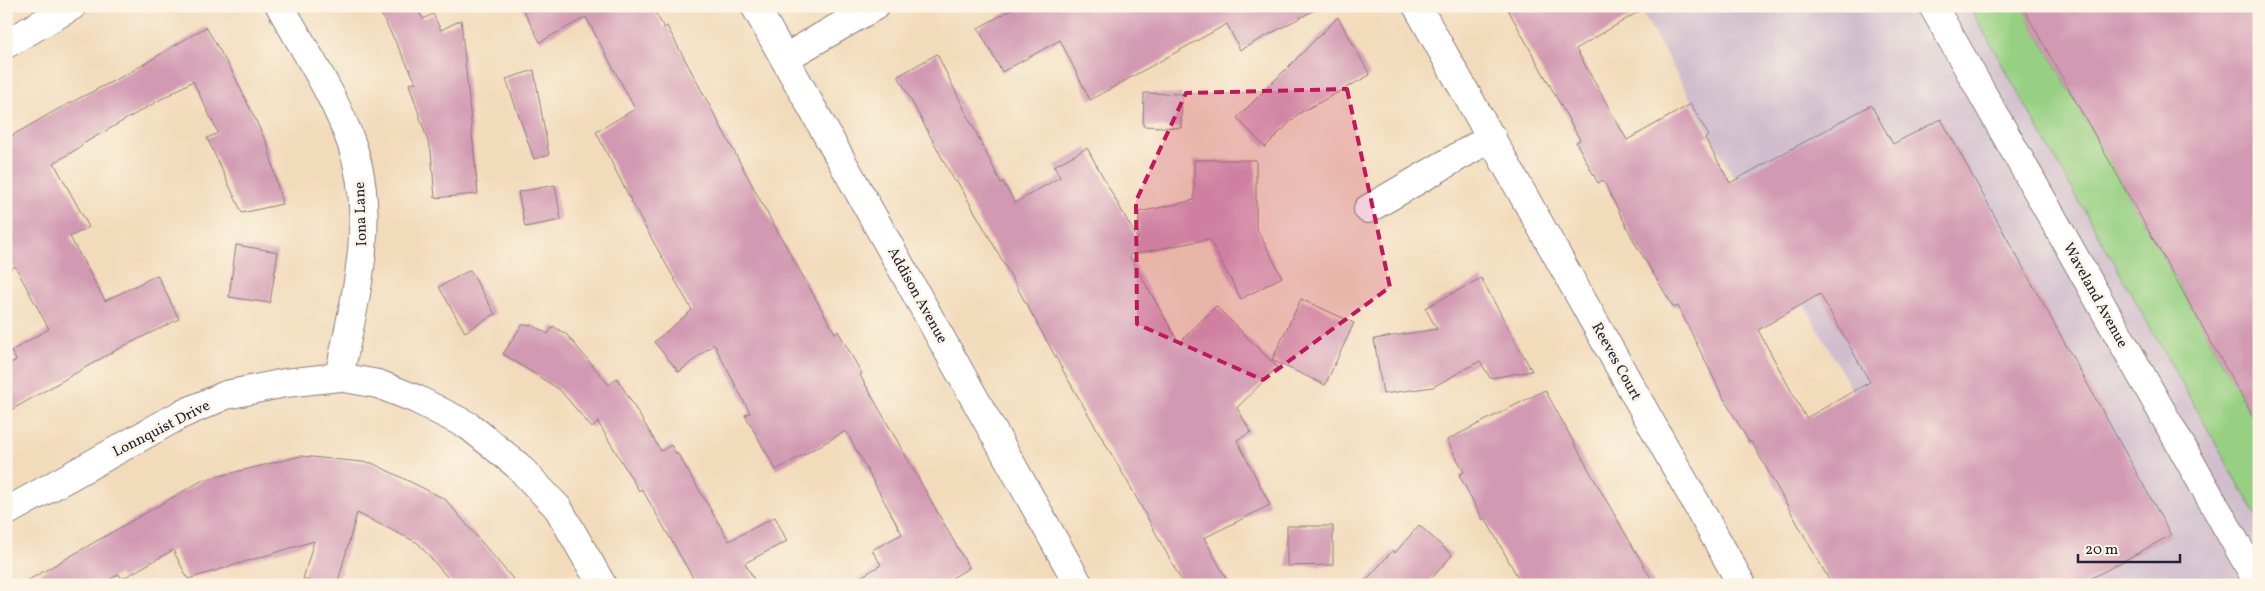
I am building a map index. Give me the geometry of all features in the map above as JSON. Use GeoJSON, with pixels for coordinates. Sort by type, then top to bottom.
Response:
{"type":"FeatureCollection","features":[{"type":"Feature","properties":{"kind":"street"},"geometry":{"type":"LineString","coordinates":[[6,44],[72,6]]}},
{"type":"Feature","properties":{"kind":"street","name":"Iona Lane"},"geometry":{"type":"LineString","coordinates":[[280,6],[333,100],[352,146],[362,189],[364,243],[338,377]]}},
{"type":"Feature","properties":{"kind":"street","name":"Addison Avenue"},"geometry":{"type":"LineString","coordinates":[[755,6],[1079,585]]}},
{"type":"Feature","properties":{"kind":"street"},"geometry":{"type":"LineString","coordinates":[[785,58],[875,6]]}},
{"type":"Feature","properties":{"kind":"street","name":"Reeves Court"},"geometry":{"type":"LineString","coordinates":[[1417,6],[1742,585]]}},
{"type":"Feature","properties":{"kind":"street","name":"Waveland Avenue"},"geometry":{"type":"LineString","coordinates":[[1933,6],[2259,584]]}},
{"type":"Feature","properties":{"kind":"street"},"geometry":{"type":"LineString","coordinates":[[1368,209],[1492,137]]}},
{"type":"Feature","properties":{"kind":"street","name":"Lonnquist Drive"},"geometry":{"type":"LineString","coordinates":[[6,512],[180,415],[226,395],[285,383],[338,377],[378,384],[416,399],[470,426],[517,465],[558,508],[602,585]]}},
{"type":"Feature","properties":{"kind":"highlighted area"},"geometry":{"type":"Polygon","coordinates":[[[1347,89],[1390,287],[1263,380],[1137,324],[1136,201],[1186,93],[1347,89]]]}},
{"type":"Feature","properties":{"kind":"shaded area"},"geometry":{"type":"Polygon","coordinates":[[[1639,6],[2259,6],[2259,585],[1960,585],[1639,6]]]}},
{"type":"Feature","properties":{"kind":"green space"},"geometry":{"type":"Polygon","coordinates":[[[1969,6],[2022,6],[2259,427],[2259,520],[1969,6]]]}},
{"type":"Feature","properties":{"kind":"building"},"geometry":{"type":"Polygon","coordinates":[[[377,6],[416,6],[423,19],[433,14],[441,30],[461,20],[478,194],[435,198],[431,151],[409,84],[416,82],[377,6]]]}},
{"type":"Feature","properties":{"kind":"building"},"geometry":{"type":"Polygon","coordinates":[[[521,6],[652,6],[664,28],[667,26],[766,211],[835,333],[838,331],[862,374],[860,375],[969,568],[940,585],[847,585],[881,565],[872,550],[902,534],[846,431],[776,470],[745,415],[750,413],[714,344],[679,372],[654,342],[692,310],[640,218],[596,132],[635,109],[586,17],[540,42],[521,6]]]}},
{"type":"Feature","properties":{"kind":"building"},"geometry":{"type":"Polygon","coordinates":[[[1018,6],[1322,6],[1240,50],[1227,24],[1090,100],[1060,40],[1002,72],[978,28],[1018,6]]]}},
{"type":"Feature","properties":{"kind":"building"},"geometry":{"type":"Polygon","coordinates":[[[1506,6],[1648,6],[1576,49],[1627,140],[1691,104],[1709,136],[1705,138],[1730,183],[1871,105],[1893,144],[1941,119],[2171,535],[2079,585],[1832,585],[1751,441],[1749,442],[1724,399],[1678,306],[1674,308],[1636,245],[1603,180],[1598,183],[1576,142],[1580,140],[1506,6]],[[1820,294],[1758,330],[1806,418],[1870,382],[1820,294]]]}},
{"type":"Feature","properties":{"kind":"building"},"geometry":{"type":"Polygon","coordinates":[[[2022,6],[2259,6],[2259,427],[2022,6]]]}},
{"type":"Feature","properties":{"kind":"building"},"geometry":{"type":"Polygon","coordinates":[[[1338,17],[1370,75],[1298,114],[1265,147],[1237,118],[1338,17]]]}},
{"type":"Feature","properties":{"kind":"building"},"geometry":{"type":"Polygon","coordinates":[[[206,27],[234,75],[268,146],[282,204],[242,213],[207,138],[218,133],[193,81],[81,145],[54,163],[89,227],[70,237],[105,301],[157,275],[179,319],[116,350],[6,413],[6,366],[16,360],[11,351],[49,329],[15,266],[6,271],[6,139],[60,108],[127,74],[206,27]]]}},
{"type":"Feature","properties":{"kind":"building"},"geometry":{"type":"Polygon","coordinates":[[[937,54],[1001,183],[1003,182],[1015,203],[1060,177],[1054,166],[1087,148],[1138,240],[1140,212],[1194,200],[1194,160],[1256,160],[1256,227],[1282,277],[1241,299],[1209,239],[1129,255],[1179,343],[1216,306],[1277,367],[1237,408],[1251,432],[1237,440],[1270,505],[1204,538],[1230,585],[1184,585],[992,242],[957,181],[955,182],[898,76],[937,54]]]}},
{"type":"Feature","properties":{"kind":"building"},"geometry":{"type":"Polygon","coordinates":[[[534,70],[549,155],[534,159],[506,79],[534,70]]]}},
{"type":"Feature","properties":{"kind":"building"},"geometry":{"type":"Polygon","coordinates":[[[1144,93],[1182,94],[1181,128],[1143,126],[1144,93]]]}},
{"type":"Feature","properties":{"kind":"building"},"geometry":{"type":"Polygon","coordinates":[[[555,185],[561,220],[525,227],[518,192],[555,185]]]}},
{"type":"Feature","properties":{"kind":"building"},"geometry":{"type":"Polygon","coordinates":[[[236,245],[278,252],[270,303],[229,297],[236,245]]]}},
{"type":"Feature","properties":{"kind":"building"},"geometry":{"type":"Polygon","coordinates":[[[470,270],[495,314],[465,332],[439,287],[470,270]]]}},
{"type":"Feature","properties":{"kind":"building"},"geometry":{"type":"Polygon","coordinates":[[[1481,278],[1532,371],[1490,378],[1480,361],[1433,387],[1383,394],[1374,339],[1437,329],[1425,308],[1481,278]]]}},
{"type":"Feature","properties":{"kind":"building"},"geometry":{"type":"Polygon","coordinates":[[[1301,299],[1354,323],[1325,385],[1272,360],[1301,299]]]}},
{"type":"Feature","properties":{"kind":"building"},"geometry":{"type":"Polygon","coordinates":[[[522,325],[532,325],[548,334],[553,326],[567,335],[609,385],[617,378],[661,451],[671,445],[676,454],[678,454],[729,541],[775,517],[787,541],[745,563],[757,585],[697,585],[642,489],[639,491],[598,422],[592,428],[560,390],[503,354],[522,325]]]}},
{"type":"Feature","properties":{"kind":"building"},"geometry":{"type":"Polygon","coordinates":[[[1545,390],[1655,585],[1522,585],[1485,518],[1483,520],[1459,475],[1464,472],[1447,440],[1545,390]]]}},
{"type":"Feature","properties":{"kind":"building"},"geometry":{"type":"Polygon","coordinates":[[[301,456],[372,463],[445,499],[518,585],[454,585],[418,543],[357,513],[337,585],[322,585],[303,579],[314,541],[188,579],[173,550],[122,579],[119,574],[101,585],[20,585],[203,480],[301,456]]]}},
{"type":"Feature","properties":{"kind":"building"},"geometry":{"type":"Polygon","coordinates":[[[1419,525],[1452,555],[1426,585],[1362,585],[1393,550],[1395,553],[1419,525]]]}},
{"type":"Feature","properties":{"kind":"building"},"geometry":{"type":"Polygon","coordinates":[[[1287,526],[1333,526],[1333,565],[1287,566],[1287,526]]]}}]}
